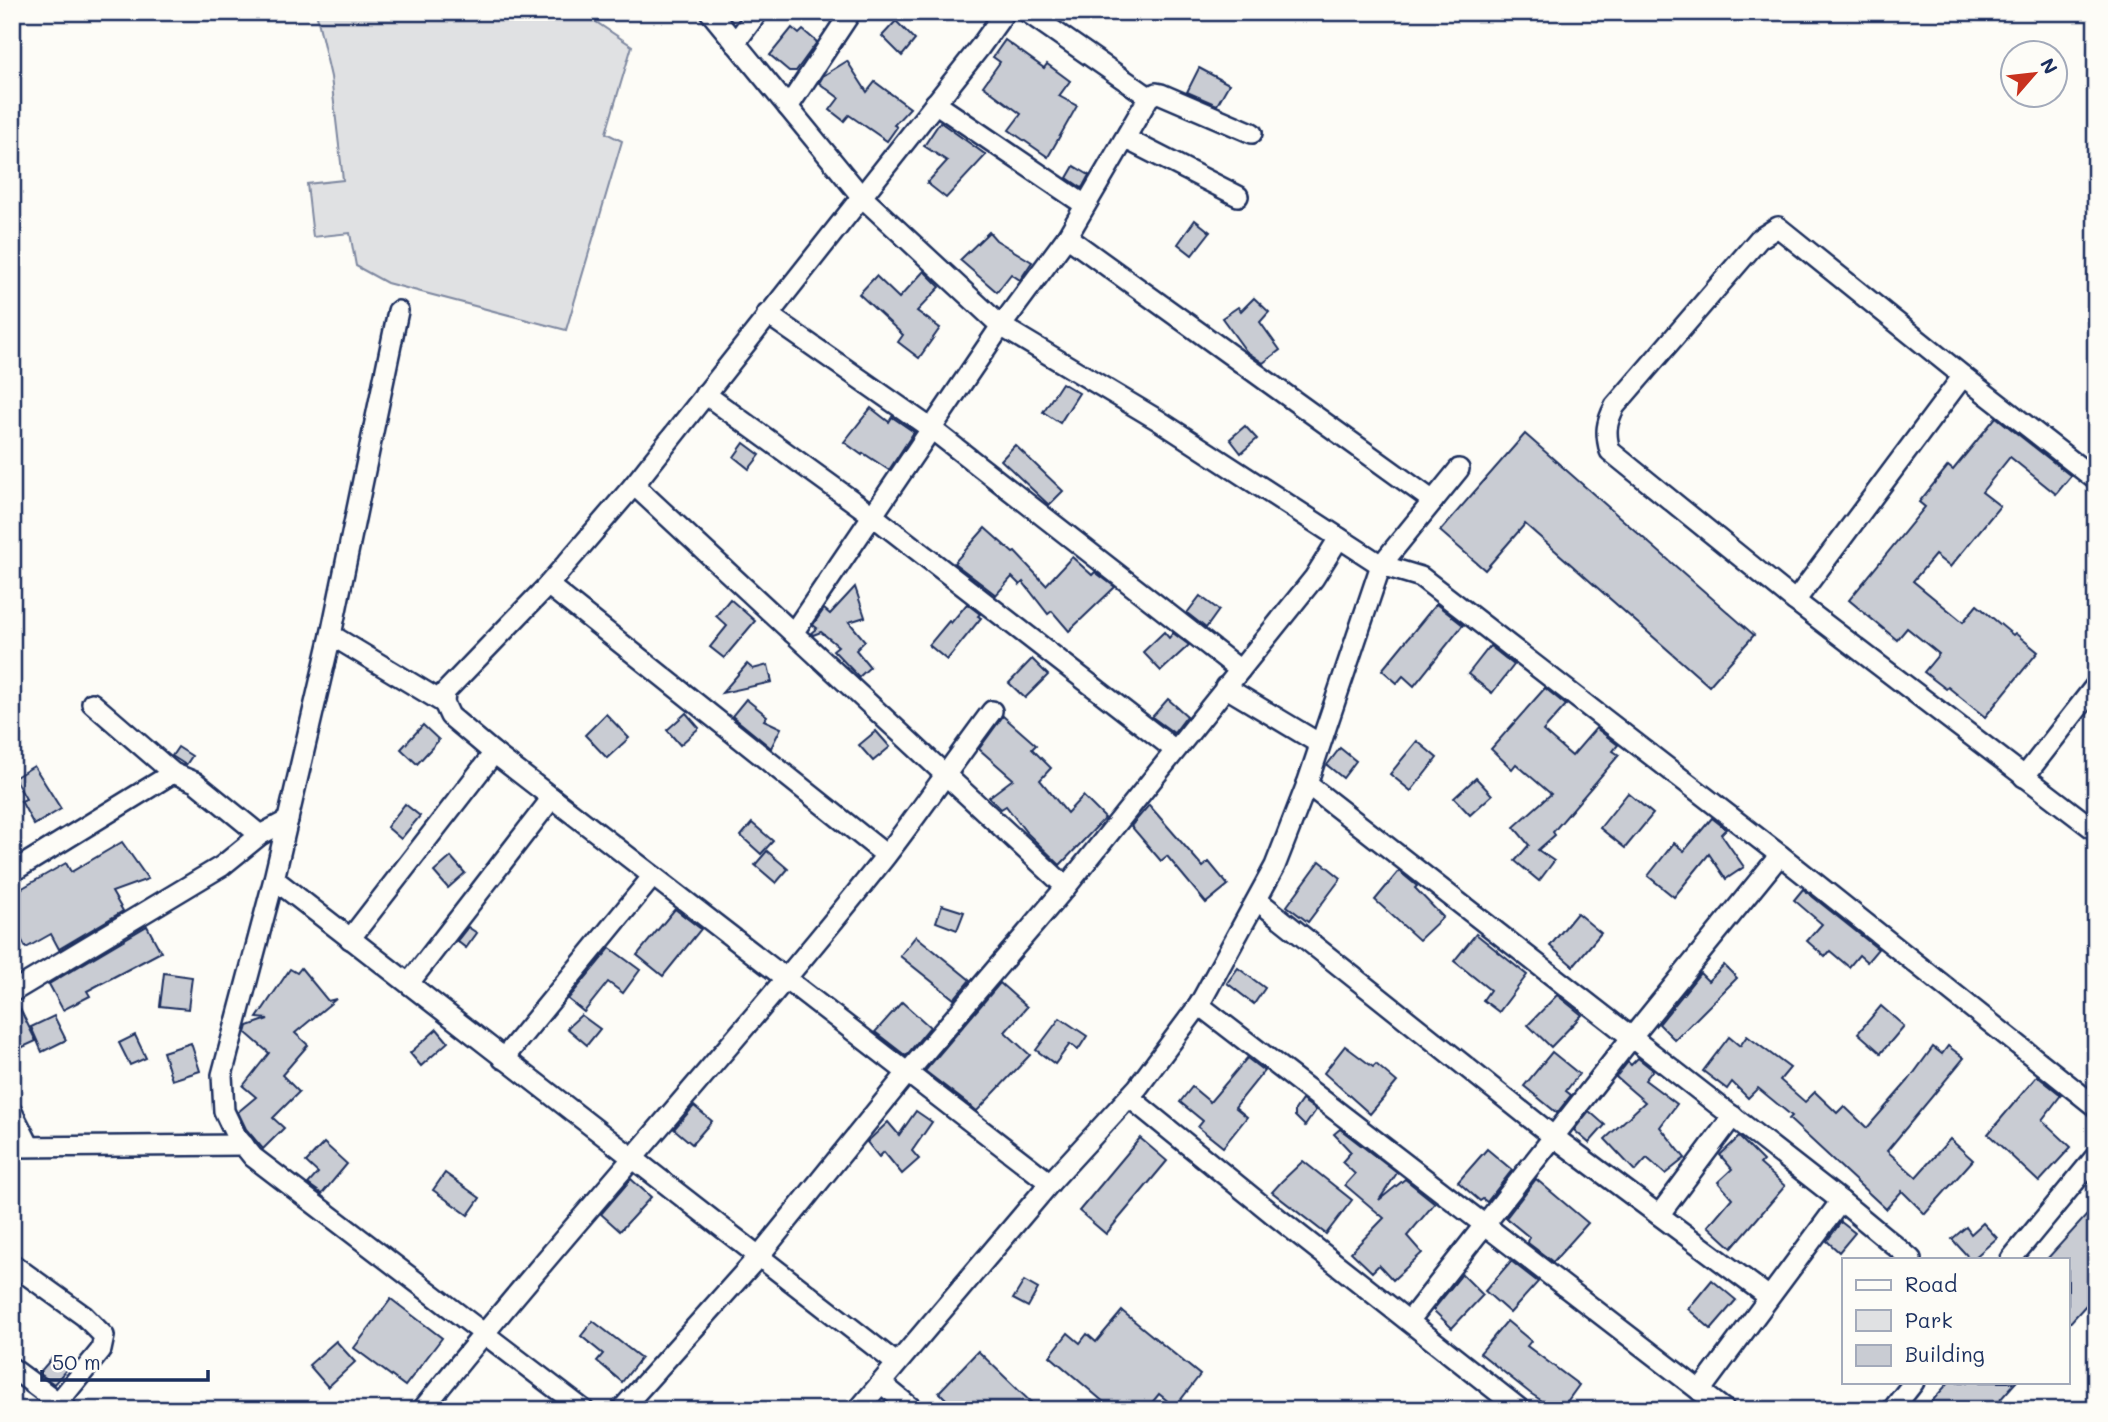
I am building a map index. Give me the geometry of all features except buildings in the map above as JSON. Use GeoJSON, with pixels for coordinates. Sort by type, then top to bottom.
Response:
{"type":"FeatureCollection","features":[{"type":"Feature","properties":{"kind":"street"},"geometry":{"type":"LineString","coordinates":[[710,12],[861,195],[1001,326],[1158,420],[1381,565],[1421,577],[1780,855],[2096,1107]]}},
{"type":"Feature","properties":{"kind":"street"},"geometry":{"type":"LineString","coordinates":[[735,43],[758,12]]}},
{"type":"Feature","properties":{"kind":"street"},"geometry":{"type":"LineString","coordinates":[[788,107],[851,12]]}},
{"type":"Feature","properties":{"kind":"street"},"geometry":{"type":"LineString","coordinates":[[444,703],[446,692],[548,585],[634,485],[1005,12]]}},
{"type":"Feature","properties":{"kind":"street"},"geometry":{"type":"LineString","coordinates":[[1027,12],[1149,97]]}},
{"type":"Feature","properties":{"kind":"street"},"geometry":{"type":"LineString","coordinates":[[793,633],[1001,326],[1067,237],[1149,97],[1156,93],[1161,94],[1252,133]]}},
{"type":"Feature","properties":{"kind":"street"},"geometry":{"type":"LineString","coordinates":[[935,103],[1085,205]]}},
{"type":"Feature","properties":{"kind":"street"},"geometry":{"type":"LineString","coordinates":[[1126,139],[1238,196]]}},
{"type":"Feature","properties":{"kind":"street"},"geometry":{"type":"LineString","coordinates":[[2096,480],[1778,227],[1759,239],[1615,406],[1607,421],[1605,436],[1610,451],[1794,601],[2096,831]]}},
{"type":"Feature","properties":{"kind":"street"},"geometry":{"type":"LineString","coordinates":[[1067,237],[1433,501]]}},
{"type":"Feature","properties":{"kind":"street"},"geometry":{"type":"LineString","coordinates":[[398,311],[331,635],[274,879],[222,1074],[224,1111],[236,1136],[253,1157],[584,1410]]}},
{"type":"Feature","properties":{"kind":"street"},"geometry":{"type":"LineString","coordinates":[[767,314],[933,430],[1240,670]]}},
{"type":"Feature","properties":{"kind":"street"},"geometry":{"type":"LineString","coordinates":[[1794,601],[1963,376]]}},
{"type":"Feature","properties":{"kind":"street"},"geometry":{"type":"LineString","coordinates":[[705,394],[872,515],[1175,750]]}},
{"type":"Feature","properties":{"kind":"street"},"geometry":{"type":"LineString","coordinates":[[858,1410],[1050,1183],[1129,1097],[1199,1005],[1275,866],[1307,784],[1381,565],[1459,468]]}},
{"type":"Feature","properties":{"kind":"street"},"geometry":{"type":"LineString","coordinates":[[634,485],[1066,887]]}},
{"type":"Feature","properties":{"kind":"street"},"geometry":{"type":"LineString","coordinates":[[621,1410],[759,1256],[908,1072],[1066,887],[1314,578],[1339,538]]}},
{"type":"Feature","properties":{"kind":"street"},"geometry":{"type":"LineString","coordinates":[[548,585],[886,855]]}},
{"type":"Feature","properties":{"kind":"street"},"geometry":{"type":"LineString","coordinates":[[331,635],[444,703],[450,716],[494,753],[1050,1183]]}},
{"type":"Feature","properties":{"kind":"street"},"geometry":{"type":"LineString","coordinates":[[2024,777],[2096,685]]}},
{"type":"Feature","properties":{"kind":"street"},"geometry":{"type":"LineString","coordinates":[[1226,687],[1320,744]]}},
{"type":"Feature","properties":{"kind":"street"},"geometry":{"type":"LineString","coordinates":[[92,703],[173,773],[195,782],[260,835]]}},
{"type":"Feature","properties":{"kind":"street"},"geometry":{"type":"LineString","coordinates":[[422,1410],[483,1333],[886,855],[992,711]]}},
{"type":"Feature","properties":{"kind":"street"},"geometry":{"type":"LineString","coordinates":[[349,939],[494,753]]}},
{"type":"Feature","properties":{"kind":"street"},"geometry":{"type":"LineString","coordinates":[[12,872],[173,773]]}},
{"type":"Feature","properties":{"kind":"street"},"geometry":{"type":"LineString","coordinates":[[1307,784],[1733,1116],[1910,1258]]}},
{"type":"Feature","properties":{"kind":"street"},"geometry":{"type":"LineString","coordinates":[[409,983],[552,798]]}},
{"type":"Feature","properties":{"kind":"street"},"geometry":{"type":"LineString","coordinates":[[12,992],[222,866],[260,835],[288,820]]}},
{"type":"Feature","properties":{"kind":"street"},"geometry":{"type":"LineString","coordinates":[[1409,1321],[1632,1037],[1780,855]]}},
{"type":"Feature","properties":{"kind":"street"},"geometry":{"type":"LineString","coordinates":[[503,1059],[653,876]]}},
{"type":"Feature","properties":{"kind":"street"},"geometry":{"type":"LineString","coordinates":[[274,879],[896,1363]]}},
{"type":"Feature","properties":{"kind":"street"},"geometry":{"type":"LineString","coordinates":[[1256,900],[1554,1137],[1769,1297]]}},
{"type":"Feature","properties":{"kind":"street"},"geometry":{"type":"LineString","coordinates":[[1199,1005],[1725,1410]]}},
{"type":"Feature","properties":{"kind":"street"},"geometry":{"type":"LineString","coordinates":[[1129,1097],[1521,1410]]}},
{"type":"Feature","properties":{"kind":"street"},"geometry":{"type":"LineString","coordinates":[[12,1112],[21,1146],[244,1145]]}},
{"type":"Feature","properties":{"kind":"street"},"geometry":{"type":"LineString","coordinates":[[1659,1215],[1733,1116]]}},
{"type":"Feature","properties":{"kind":"street"},"geometry":{"type":"LineString","coordinates":[[2012,1258],[2096,1156]]}},
{"type":"Feature","properties":{"kind":"street"},"geometry":{"type":"LineString","coordinates":[[1700,1391],[1841,1201]]}},
{"type":"Feature","properties":{"kind":"street"},"geometry":{"type":"LineString","coordinates":[[12,1264],[84,1316],[104,1336],[101,1350],[59,1407],[12,1368]]}},
{"type":"Feature","properties":{"kind":"street"},"geometry":{"type":"LineString","coordinates":[[881,1383],[914,1410]]}},
{"type":"Feature","properties":{"kind":"street"},"geometry":{"type":"LineString","coordinates":[[1892,1410],[1912,1384]]}},
{"type":"Feature","properties":{"kind":"green space"},"geometry":{"type":"Polygon","coordinates":[[[316,12],[581,12],[632,46],[606,133],[622,141],[566,330],[387,283],[356,266],[350,233],[313,237],[307,184],[343,180],[331,77],[316,12]]]}}]}
